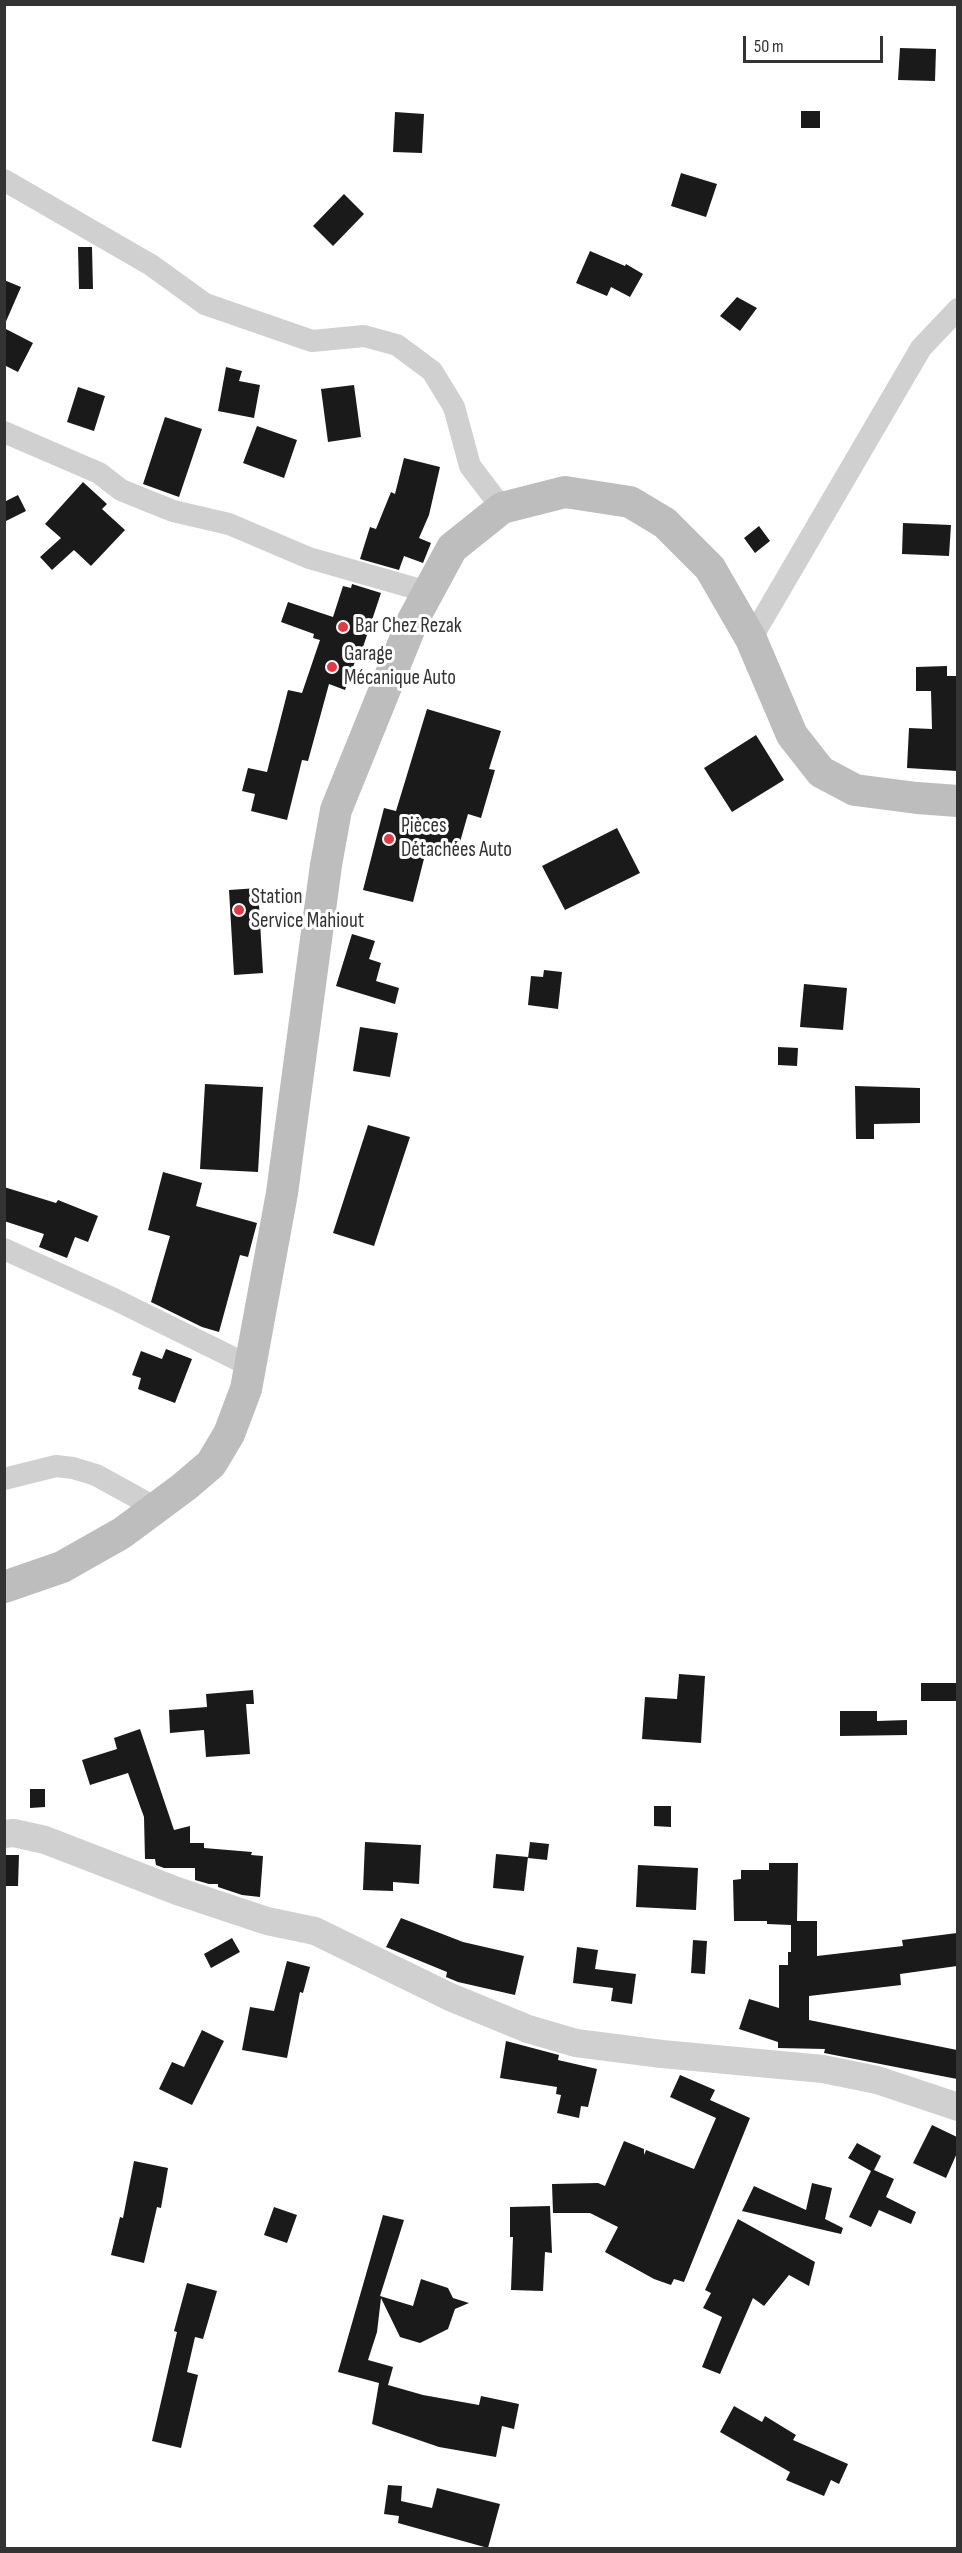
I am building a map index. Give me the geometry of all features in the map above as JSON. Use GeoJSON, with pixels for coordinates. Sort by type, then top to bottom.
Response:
{"type":"FeatureCollection","features":[{"type":"Feature","properties":{"kind":"main road"},"geometry":{"type":"LineString","coordinates":[[4,1587],[62,1567],[122,1533],[211,1464],[229,1434],[246,1389],[282,1193],[326,866],[336,810],[413,620],[452,548],[502,508],[565,492],[630,502],[664,523],[710,568],[751,639],[792,735],[821,772],[855,790],[957,801]]}},
{"type":"Feature","properties":{"kind":"street"},"geometry":{"type":"LineString","coordinates":[[4,180],[151,265],[205,304],[312,341],[364,336],[397,345],[432,371],[454,407],[470,466],[502,508]]}},
{"type":"Feature","properties":{"kind":"street"},"geometry":{"type":"LineString","coordinates":[[751,639],[921,348],[957,309]]}},
{"type":"Feature","properties":{"kind":"street"},"geometry":{"type":"LineString","coordinates":[[4,432],[99,473],[121,490],[173,510],[229,524],[309,558],[428,592]]}},
{"type":"Feature","properties":{"kind":"street"},"geometry":{"type":"LineString","coordinates":[[4,1249],[114,1299],[250,1366]]}},
{"type":"Feature","properties":{"kind":"street"},"geometry":{"type":"LineString","coordinates":[[4,1479],[56,1466],[74,1468],[96,1475],[156,1508]]}},
{"type":"Feature","properties":{"kind":"street"},"geometry":{"type":"LineString","coordinates":[[4,1834],[14,1833],[45,1840],[177,1892],[267,1921],[315,1931],[450,1997],[528,2029],[576,2043],[662,2054],[823,2069],[877,2080],[957,2107]]}},
{"type":"Feature","properties":{"kind":"building"},"geometry":{"type":"Polygon","coordinates":[[[900,48],[936,49],[935,81],[898,80],[900,48]]]}},
{"type":"Feature","properties":{"kind":"building"},"geometry":{"type":"Polygon","coordinates":[[[801,111],[820,111],[820,128],[801,128],[801,111]]]}},
{"type":"Feature","properties":{"kind":"building"},"geometry":{"type":"Polygon","coordinates":[[[395,112],[424,114],[422,153],[393,152],[395,112]]]}},
{"type":"Feature","properties":{"kind":"building"},"geometry":{"type":"Polygon","coordinates":[[[681,173],[717,184],[706,217],[671,206],[681,173]]]}},
{"type":"Feature","properties":{"kind":"building"},"geometry":{"type":"Polygon","coordinates":[[[344,194],[364,214],[333,246],[313,226],[344,194]]]}},
{"type":"Feature","properties":{"kind":"building"},"geometry":{"type":"Polygon","coordinates":[[[78,247],[92,247],[93,289],[79,289],[78,247]]]}},
{"type":"Feature","properties":{"kind":"building"},"geometry":{"type":"Polygon","coordinates":[[[590,251],[625,266],[626,264],[643,274],[630,297],[611,287],[607,296],[576,283],[590,251]]]}},
{"type":"Feature","properties":{"kind":"building"},"geometry":{"type":"Polygon","coordinates":[[[4,280],[21,287],[4,326],[4,280]]]}},
{"type":"Feature","properties":{"kind":"building"},"geometry":{"type":"Polygon","coordinates":[[[737,297],[757,308],[740,331],[720,316],[737,297]]]}},
{"type":"Feature","properties":{"kind":"building"},"geometry":{"type":"Polygon","coordinates":[[[4,328],[33,343],[18,372],[4,365],[4,328]]]}},
{"type":"Feature","properties":{"kind":"building"},"geometry":{"type":"Polygon","coordinates":[[[226,367],[242,371],[239,381],[260,385],[254,418],[218,411],[226,367]]]}},
{"type":"Feature","properties":{"kind":"building"},"geometry":{"type":"Polygon","coordinates":[[[354,385],[361,437],[328,442],[321,389],[354,385]]]}},
{"type":"Feature","properties":{"kind":"building"},"geometry":{"type":"Polygon","coordinates":[[[78,387],[105,396],[94,431],[67,422],[78,387]]]}},
{"type":"Feature","properties":{"kind":"building"},"geometry":{"type":"Polygon","coordinates":[[[165,417],[202,429],[179,497],[143,484],[165,417]]]}},
{"type":"Feature","properties":{"kind":"building"},"geometry":{"type":"Polygon","coordinates":[[[257,426],[297,440],[284,478],[243,463],[257,426]]]}},
{"type":"Feature","properties":{"kind":"building"},"geometry":{"type":"Polygon","coordinates":[[[404,458],[440,467],[429,515],[419,538],[431,543],[423,563],[404,556],[399,570],[360,559],[370,527],[376,529],[391,492],[395,494],[404,458]]]}},
{"type":"Feature","properties":{"kind":"building"},"geometry":{"type":"Polygon","coordinates":[[[83,482],[107,504],[102,509],[125,530],[91,566],[74,550],[52,570],[40,557],[61,538],[45,524],[83,482]]]}},
{"type":"Feature","properties":{"kind":"building"},"geometry":{"type":"Polygon","coordinates":[[[18,495],[26,511],[4,522],[4,502],[18,495]]]}},
{"type":"Feature","properties":{"kind":"building"},"geometry":{"type":"Polygon","coordinates":[[[903,523],[951,525],[949,556],[902,554],[903,523]]]}},
{"type":"Feature","properties":{"kind":"building"},"geometry":{"type":"Polygon","coordinates":[[[759,526],[770,541],[755,553],[744,538],[759,526]]]}},
{"type":"Feature","properties":{"kind":"building"},"geometry":{"type":"Polygon","coordinates":[[[352,584],[381,593],[361,653],[358,653],[345,690],[329,684],[308,761],[302,760],[287,820],[251,811],[255,794],[242,791],[248,768],[267,772],[288,690],[302,693],[320,640],[313,638],[314,634],[281,622],[288,602],[333,617],[343,586],[351,588],[352,584]]]}},
{"type":"Feature","properties":{"kind":"building"},"geometry":{"type":"Polygon","coordinates":[[[947,666],[947,676],[957,676],[957,771],[907,768],[909,728],[932,729],[931,691],[916,691],[916,667],[947,666]]]}},
{"type":"Feature","properties":{"kind":"building"},"geometry":{"type":"Polygon","coordinates":[[[427,709],[501,731],[489,769],[495,770],[481,818],[468,814],[458,849],[428,843],[413,902],[363,890],[384,808],[396,811],[427,709]]]}},
{"type":"Feature","properties":{"kind":"building"},"geometry":{"type":"Polygon","coordinates":[[[756,735],[784,780],[732,812],[704,768],[756,735]]]}},
{"type":"Feature","properties":{"kind":"building"},"geometry":{"type":"Polygon","coordinates":[[[617,828],[640,873],[565,910],[542,866],[617,828]]]}},
{"type":"Feature","properties":{"kind":"building"},"geometry":{"type":"Polygon","coordinates":[[[258,888],[263,973],[234,975],[229,890],[258,888]]]}},
{"type":"Feature","properties":{"kind":"building"},"geometry":{"type":"Polygon","coordinates":[[[352,934],[375,941],[369,959],[381,963],[376,981],[399,988],[395,1004],[336,986],[352,934]]]}},
{"type":"Feature","properties":{"kind":"building"},"geometry":{"type":"Polygon","coordinates":[[[544,970],[562,972],[558,1009],[528,1005],[531,976],[543,977],[544,970]]]}},
{"type":"Feature","properties":{"kind":"building"},"geometry":{"type":"Polygon","coordinates":[[[804,984],[847,988],[843,1030],[800,1027],[804,984]]]}},
{"type":"Feature","properties":{"kind":"building"},"geometry":{"type":"Polygon","coordinates":[[[360,1027],[398,1033],[390,1077],[353,1071],[360,1027]]]}},
{"type":"Feature","properties":{"kind":"building"},"geometry":{"type":"Polygon","coordinates":[[[778,1047],[798,1048],[797,1066],[778,1065],[778,1047]]]}},
{"type":"Feature","properties":{"kind":"building"},"geometry":{"type":"Polygon","coordinates":[[[205,1084],[263,1087],[258,1172],[200,1169],[205,1084]]]}},
{"type":"Feature","properties":{"kind":"building"},"geometry":{"type":"Polygon","coordinates":[[[855,1086],[920,1088],[920,1123],[874,1124],[874,1139],[856,1139],[855,1086]]]}},
{"type":"Feature","properties":{"kind":"building"},"geometry":{"type":"Polygon","coordinates":[[[368,1125],[410,1137],[374,1246],[333,1233],[368,1125]]]}},
{"type":"Feature","properties":{"kind":"building"},"geometry":{"type":"Polygon","coordinates":[[[163,1172],[202,1183],[196,1206],[257,1223],[248,1257],[240,1255],[219,1332],[202,1327],[151,1302],[170,1236],[148,1230],[163,1172]]]}},
{"type":"Feature","properties":{"kind":"building"},"geometry":{"type":"Polygon","coordinates":[[[4,1187],[56,1203],[58,1200],[98,1216],[88,1242],[75,1237],[67,1258],[39,1247],[44,1234],[4,1221],[4,1187]]]}},
{"type":"Feature","properties":{"kind":"building"},"geometry":{"type":"Polygon","coordinates":[[[166,1349],[192,1359],[175,1403],[138,1389],[141,1378],[132,1375],[141,1351],[162,1359],[166,1349]]]}},
{"type":"Feature","properties":{"kind":"building"},"geometry":{"type":"Polygon","coordinates":[[[679,1674],[705,1676],[701,1743],[642,1739],[645,1697],[677,1699],[679,1674]]]}},
{"type":"Feature","properties":{"kind":"building"},"geometry":{"type":"Polygon","coordinates":[[[921,1683],[957,1683],[957,1701],[921,1701],[921,1683]]]}},
{"type":"Feature","properties":{"kind":"building"},"geometry":{"type":"Polygon","coordinates":[[[253,1690],[254,1704],[246,1704],[250,1754],[206,1757],[204,1730],[170,1733],[169,1710],[207,1707],[206,1694],[253,1690]]]}},
{"type":"Feature","properties":{"kind":"building"},"geometry":{"type":"Polygon","coordinates":[[[840,1711],[877,1711],[877,1721],[907,1720],[907,1735],[840,1736],[840,1711]]]}},
{"type":"Feature","properties":{"kind":"building"},"geometry":{"type":"Polygon","coordinates":[[[140,1729],[174,1830],[190,1826],[190,1843],[204,1843],[204,1848],[252,1852],[251,1855],[263,1856],[260,1897],[242,1895],[218,1887],[218,1884],[195,1880],[195,1868],[164,1868],[156,1865],[155,1859],[145,1859],[144,1817],[128,1773],[90,1785],[82,1760],[117,1749],[114,1738],[140,1729]]]}},
{"type":"Feature","properties":{"kind":"building"},"geometry":{"type":"Polygon","coordinates":[[[30,1789],[45,1789],[45,1807],[30,1808],[30,1789]]]}},
{"type":"Feature","properties":{"kind":"building"},"geometry":{"type":"Polygon","coordinates":[[[654,1806],[671,1806],[671,1827],[654,1826],[654,1806]]]}},
{"type":"Feature","properties":{"kind":"building"},"geometry":{"type":"Polygon","coordinates":[[[365,1842],[421,1845],[419,1884],[393,1882],[393,1891],[363,1890],[365,1842]]]}},
{"type":"Feature","properties":{"kind":"building"},"geometry":{"type":"Polygon","coordinates":[[[530,1842],[549,1844],[547,1860],[528,1858],[530,1842]]]}},
{"type":"Feature","properties":{"kind":"building"},"geometry":{"type":"Polygon","coordinates":[[[496,1854],[528,1857],[524,1891],[493,1888],[496,1854]]]}},
{"type":"Feature","properties":{"kind":"building"},"geometry":{"type":"Polygon","coordinates":[[[4,1855],[19,1855],[18,1886],[4,1886],[4,1855]]]}},
{"type":"Feature","properties":{"kind":"building"},"geometry":{"type":"Polygon","coordinates":[[[769,1863],[798,1863],[797,1921],[817,1921],[817,1956],[903,1946],[902,1940],[957,1933],[957,1966],[900,1974],[901,1985],[809,1996],[809,2020],[957,2050],[957,2079],[824,2053],[825,2049],[778,2048],[778,2042],[739,2029],[749,1999],[779,2008],[779,1965],[788,1965],[788,1952],[791,1952],[791,1925],[767,1924],[767,1921],[734,1921],[733,1880],[741,1879],[741,1870],[769,1870],[769,1863]]]}},
{"type":"Feature","properties":{"kind":"building"},"geometry":{"type":"Polygon","coordinates":[[[638,1865],[698,1868],[696,1910],[636,1907],[638,1865]]]}},
{"type":"Feature","properties":{"kind":"building"},"geometry":{"type":"Polygon","coordinates":[[[401,1918],[463,1942],[524,1956],[515,1995],[458,1982],[446,1977],[447,1972],[386,1947],[401,1918]]]}},
{"type":"Feature","properties":{"kind":"building"},"geometry":{"type":"Polygon","coordinates":[[[232,1938],[240,1952],[211,1968],[204,1954],[232,1938]]]}},
{"type":"Feature","properties":{"kind":"building"},"geometry":{"type":"Polygon","coordinates":[[[693,1940],[707,1941],[705,1974],[691,1973],[693,1940]]]}},
{"type":"Feature","properties":{"kind":"building"},"geometry":{"type":"Polygon","coordinates":[[[577,1947],[598,1950],[595,1969],[636,1974],[632,2004],[611,2001],[613,1988],[573,1983],[577,1947]]]}},
{"type":"Feature","properties":{"kind":"building"},"geometry":{"type":"Polygon","coordinates":[[[287,1961],[310,1967],[303,1993],[300,1992],[287,2058],[242,2050],[250,2007],[274,2011],[287,1961]]]}},
{"type":"Feature","properties":{"kind":"building"},"geometry":{"type":"Polygon","coordinates":[[[202,2030],[224,2041],[192,2105],[159,2089],[172,2062],[184,2067],[202,2030]]]}},
{"type":"Feature","properties":{"kind":"building"},"geometry":{"type":"Polygon","coordinates":[[[506,2041],[559,2055],[558,2060],[597,2069],[588,2107],[581,2106],[579,2118],[557,2113],[561,2095],[556,2094],[557,2087],[500,2078],[506,2041]]]}},
{"type":"Feature","properties":{"kind":"building"},"geometry":{"type":"Polygon","coordinates":[[[680,2075],[715,2090],[710,2100],[750,2118],[684,2282],[674,2279],[671,2285],[654,2279],[605,2252],[618,2227],[590,2213],[553,2213],[552,2184],[598,2183],[605,2186],[624,2141],[644,2149],[644,2155],[646,2150],[694,2169],[716,2118],[670,2097],[680,2075]]]}},
{"type":"Feature","properties":{"kind":"building"},"geometry":{"type":"Polygon","coordinates":[[[932,2125],[957,2137],[957,2153],[946,2178],[913,2163],[932,2125]]]}},
{"type":"Feature","properties":{"kind":"building"},"geometry":{"type":"Polygon","coordinates":[[[857,2143],[881,2156],[874,2170],[894,2179],[886,2197],[916,2212],[911,2224],[879,2210],[871,2227],[849,2217],[871,2171],[848,2158],[857,2143]]]}},
{"type":"Feature","properties":{"kind":"building"},"geometry":{"type":"Polygon","coordinates":[[[134,2161],[168,2168],[161,2208],[157,2207],[144,2263],[111,2255],[120,2217],[123,2218],[134,2161]]]}},
{"type":"Feature","properties":{"kind":"building"},"geometry":{"type":"Polygon","coordinates":[[[812,2183],[832,2188],[825,2219],[843,2228],[841,2234],[742,2211],[754,2186],[806,2210],[812,2183]]]}},
{"type":"Feature","properties":{"kind":"building"},"geometry":{"type":"Polygon","coordinates":[[[550,2206],[552,2253],[545,2252],[543,2291],[511,2290],[513,2237],[510,2237],[510,2207],[550,2206]]]}},
{"type":"Feature","properties":{"kind":"building"},"geometry":{"type":"Polygon","coordinates":[[[274,2207],[297,2215],[287,2243],[264,2235],[274,2207]]]}},
{"type":"Feature","properties":{"kind":"building"},"geometry":{"type":"Polygon","coordinates":[[[383,2215],[404,2220],[380,2296],[413,2306],[421,2279],[448,2288],[453,2298],[469,2303],[455,2309],[448,2329],[420,2343],[400,2337],[381,2298],[377,2332],[368,2360],[393,2367],[388,2385],[423,2395],[479,2405],[481,2396],[519,2404],[514,2429],[502,2426],[496,2457],[439,2447],[372,2424],[379,2383],[338,2372],[383,2215]]]}},
{"type":"Feature","properties":{"kind":"building"},"geometry":{"type":"Polygon","coordinates":[[[738,2219],[815,2262],[809,2286],[789,2275],[764,2306],[753,2298],[720,2374],[702,2367],[722,2317],[703,2308],[711,2293],[705,2290],[738,2219]]]}},
{"type":"Feature","properties":{"kind":"building"},"geometry":{"type":"Polygon","coordinates":[[[187,2283],[217,2291],[203,2339],[195,2337],[187,2372],[198,2375],[181,2448],[152,2441],[177,2332],[174,2331],[187,2283]]]}},
{"type":"Feature","properties":{"kind":"building"},"geometry":{"type":"Polygon","coordinates":[[[734,2406],[762,2422],[765,2416],[796,2435],[793,2440],[848,2464],[839,2484],[831,2480],[824,2496],[786,2480],[790,2472],[720,2432],[734,2406]]]}},
{"type":"Feature","properties":{"kind":"building"},"geometry":{"type":"Polygon","coordinates":[[[388,2485],[402,2486],[401,2501],[432,2508],[437,2488],[500,2504],[488,2548],[398,2523],[399,2516],[384,2514],[388,2485]]]}},
{"type":"Feature","properties":{"kind":"place","name":"Bar Chez Rezak"},"geometry":{"type":"Point","coordinates":[343,627]}},
{"type":"Feature","properties":{"kind":"place","name":"Garage Mécanique Auto"},"geometry":{"type":"Point","coordinates":[332,667]}},
{"type":"Feature","properties":{"kind":"place","name":"Pièces Détachées Auto"},"geometry":{"type":"Point","coordinates":[389,839]}},
{"type":"Feature","properties":{"kind":"place","name":"Station Service Mahiout"},"geometry":{"type":"Point","coordinates":[239,910]}}]}
